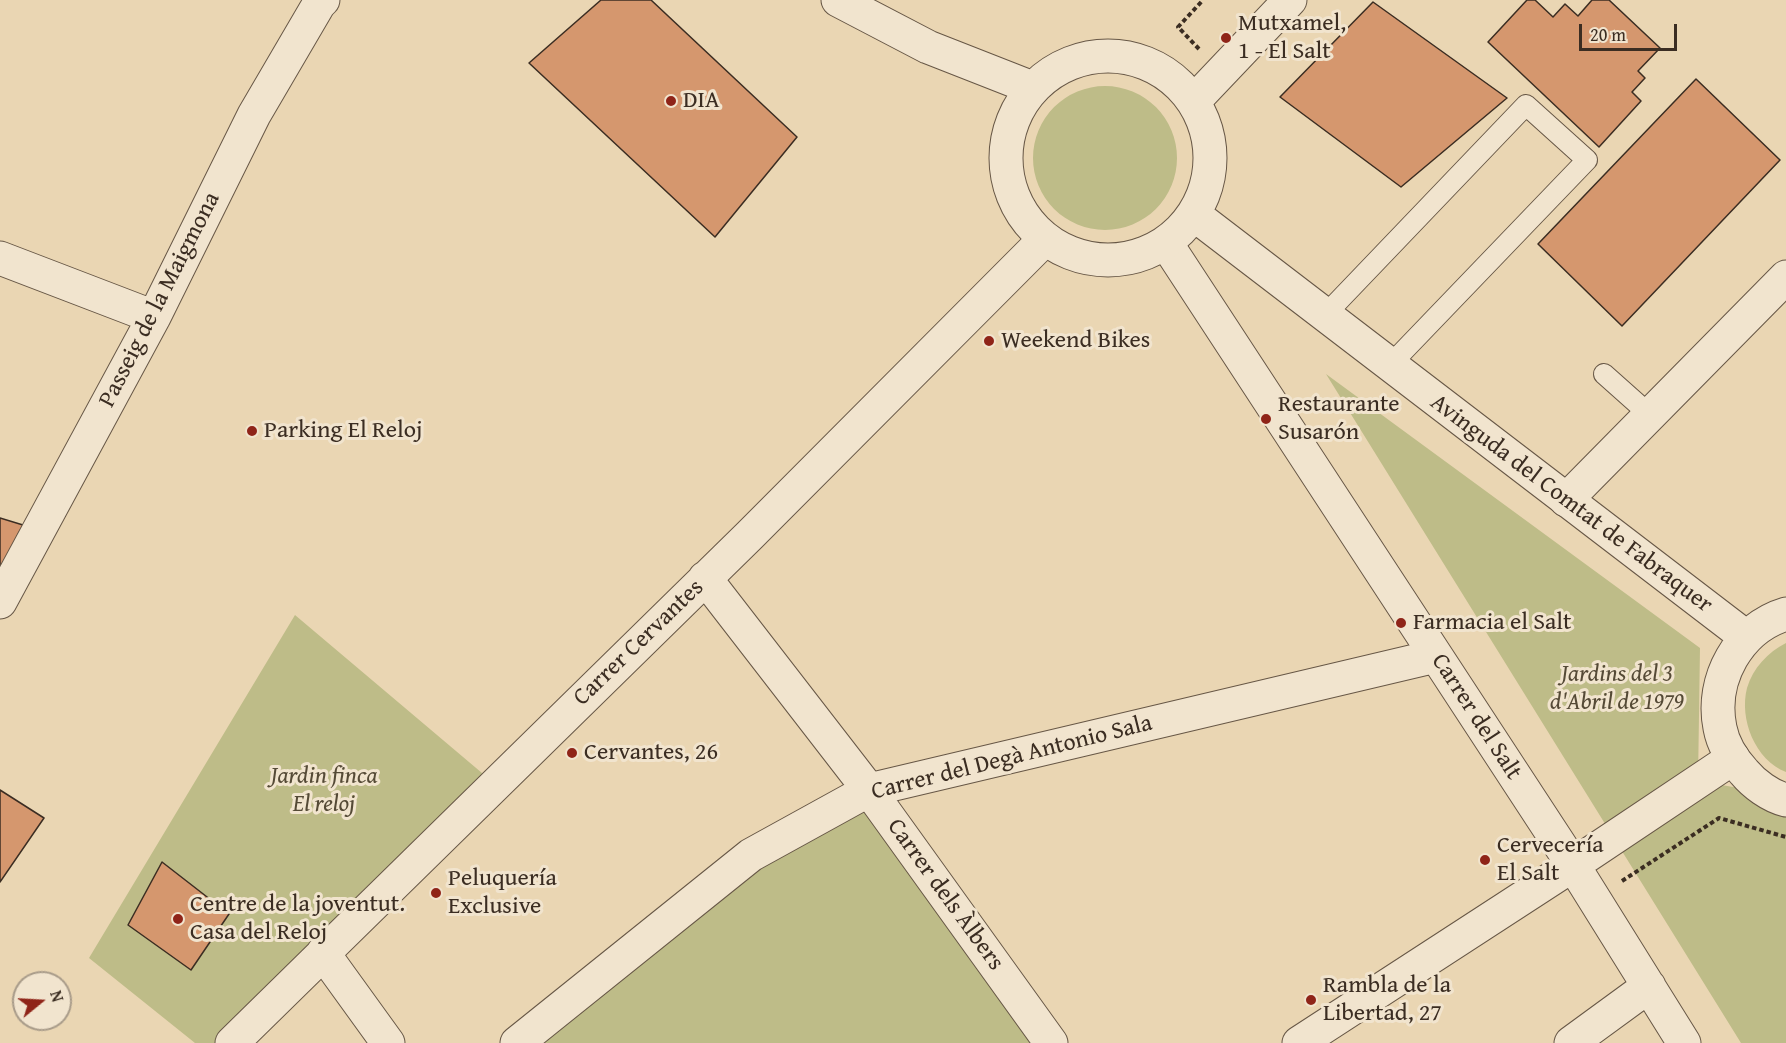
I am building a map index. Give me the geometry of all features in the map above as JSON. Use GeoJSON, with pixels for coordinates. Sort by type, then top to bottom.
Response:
{"type":"FeatureCollection","features":[{"type":"Feature","properties":{"kind":"street","name":"Passeig de la Maigmona"},"geometry":{"type":"LineString","coordinates":[[0,602],[154,317],[254,115],[323,0]]}},
{"type":"Feature","properties":{"kind":"street"},"geometry":{"type":"LineString","coordinates":[[838,0],[928,47],[1030,87]]}},
{"type":"Feature","properties":{"kind":"street"},"geometry":{"type":"LineString","coordinates":[[1194,101],[1290,0]]}},
{"type":"Feature","properties":{"kind":"street"},"geometry":{"type":"LineString","coordinates":[[1108,54],[1162,69],[1194,101],[1206,140],[1212,175],[1196,216],[1166,243],[1132,258],[1096,261],[1067,253],[1044,240],[1012,198],[1004,149],[1030,87],[1069,61],[1108,54]]}},
{"type":"Feature","properties":{"kind":"street","name":"Avinguda del Comtat de Fabraquer"},"geometry":{"type":"LineString","coordinates":[[1196,216],[1746,638]]}},
{"type":"Feature","properties":{"kind":"street","name":"Carrer Cervantes"},"geometry":{"type":"LineString","coordinates":[[232,1043],[705,578],[1044,240]]}},
{"type":"Feature","properties":{"kind":"street","name":"Carrer del Salt"},"geometry":{"type":"LineString","coordinates":[[1166,243],[1594,897],[1684,1043]]}},
{"type":"Feature","properties":{"kind":"street"},"geometry":{"type":"LineString","coordinates":[[0,258],[154,317]]}},
{"type":"Feature","properties":{"kind":"street"},"geometry":{"type":"LineString","coordinates":[[1566,500],[1786,277]]}},
{"type":"Feature","properties":{"kind":"street","name":"Carrer dels Àlbers"},"geometry":{"type":"LineString","coordinates":[[705,578],[869,790],[1051,1043]]}},
{"type":"Feature","properties":{"kind":"street"},"geometry":{"type":"LineString","coordinates":[[1786,614],[1772,618],[1746,638],[1727,664],[1718,696],[1720,728],[1732,759],[1753,782],[1786,800]]}},
{"type":"Feature","properties":{"kind":"street","name":"Carrer del Degà Antonio Sala"},"geometry":{"type":"LineString","coordinates":[[517,1043],[751,855],[869,790],[1436,656]]}},
{"type":"Feature","properties":{"kind":"street"},"geometry":{"type":"LineString","coordinates":[[1299,1043],[1732,759]]}},
{"type":"Feature","properties":{"kind":"street"},"geometry":{"type":"LineString","coordinates":[[323,953],[388,1043]]}},
{"type":"Feature","properties":{"kind":"street"},"geometry":{"type":"LineString","coordinates":[[1571,1043],[1649,986]]}},
{"type":"Feature","properties":{"kind":"lane"},"geometry":{"type":"LineString","coordinates":[[1325,315],[1526,105],[1587,160],[1390,365]]}},
{"type":"Feature","properties":{"kind":"lane"},"geometry":{"type":"LineString","coordinates":[[1604,374],[1650,415]]}},
{"type":"Feature","properties":{"kind":"path"},"geometry":{"type":"LineString","coordinates":[[1203,0],[1178,27],[1222,72]]}},
{"type":"Feature","properties":{"kind":"path"},"geometry":{"type":"LineString","coordinates":[[1594,897],[1719,818],[1786,837]]}},
{"type":"Feature","properties":{"kind":"green space"},"geometry":{"type":"Polygon","coordinates":[[[1105,86],[1132,92],[1145,98],[1156,107],[1165,118],[1171,131],[1177,158],[1171,185],[1165,198],[1156,209],[1145,218],[1132,224],[1105,230],[1078,224],[1065,218],[1054,209],[1045,198],[1039,185],[1033,158],[1039,131],[1045,118],[1054,107],[1065,98],[1078,92],[1105,86]]]}},
{"type":"Feature","properties":{"kind":"green space","name":"Jardins del 3 d'Abril de 1979"},"geometry":{"type":"Polygon","coordinates":[[[1326,374],[1700,648],[1698,781],[1786,796],[1786,1043],[1741,1043],[1326,374]]]}},
{"type":"Feature","properties":{"kind":"green space","name":"Jardin finca El reloj"},"geometry":{"type":"Polygon","coordinates":[[[295,615],[495,784],[232,1043],[195,1043],[89,958],[295,615]]]}},
{"type":"Feature","properties":{"kind":"green space"},"geometry":{"type":"Polygon","coordinates":[[[1786,643],[1786,772],[1775,766],[1758,748],[1748,725],[1745,700],[1747,688],[1757,667],[1773,651],[1786,643]]]}},
{"type":"Feature","properties":{"kind":"green space"},"geometry":{"type":"Polygon","coordinates":[[[869,790],[1051,1043],[517,1043],[869,790]]]}},
{"type":"Feature","properties":{"kind":"building"},"geometry":{"type":"Polygon","coordinates":[[[601,0],[651,0],[797,137],[715,237],[529,63],[601,0]]]}},
{"type":"Feature","properties":{"kind":"building"},"geometry":{"type":"Polygon","coordinates":[[[1527,0],[1535,0],[1553,17],[1565,4],[1578,16],[1592,0],[1609,0],[1660,48],[1638,71],[1645,78],[1632,92],[1641,101],[1599,147],[1488,42],[1527,0]]]}},
{"type":"Feature","properties":{"kind":"building"},"geometry":{"type":"Polygon","coordinates":[[[1373,2],[1507,98],[1401,187],[1280,97],[1373,2]]]}},
{"type":"Feature","properties":{"kind":"building"},"geometry":{"type":"Polygon","coordinates":[[[1696,79],[1780,160],[1622,326],[1538,244],[1696,79]]]}},
{"type":"Feature","properties":{"kind":"building"},"geometry":{"type":"Polygon","coordinates":[[[0,518],[23,525],[0,569],[0,518]]]}},
{"type":"Feature","properties":{"kind":"building"},"geometry":{"type":"Polygon","coordinates":[[[0,790],[44,818],[0,882],[0,790]]]}},
{"type":"Feature","properties":{"kind":"building","name":"Centre de la joventut. Casa del Reloj"},"geometry":{"type":"Polygon","coordinates":[[[162,862],[229,914],[191,970],[128,925],[162,862]]]}},
{"type":"Feature","properties":{"kind":"place","name":"Mutxamel, 1 - El Salt"},"geometry":{"type":"Point","coordinates":[1226,38]}},
{"type":"Feature","properties":{"kind":"place","name":"DIA"},"geometry":{"type":"Point","coordinates":[671,101]}},
{"type":"Feature","properties":{"kind":"place","name":"Weekend Bikes"},"geometry":{"type":"Point","coordinates":[989,341]}},
{"type":"Feature","properties":{"kind":"place","name":"Restaurante Susarón"},"geometry":{"type":"Point","coordinates":[1266,419]}},
{"type":"Feature","properties":{"kind":"place","name":"Parking El Reloj"},"geometry":{"type":"Point","coordinates":[252,431]}},
{"type":"Feature","properties":{"kind":"place","name":"Farmacia el Salt"},"geometry":{"type":"Point","coordinates":[1401,623]}},
{"type":"Feature","properties":{"kind":"place","name":"Cervantes, 26"},"geometry":{"type":"Point","coordinates":[572,753]}},
{"type":"Feature","properties":{"kind":"place","name":"Cervecería El Salt"},"geometry":{"type":"Point","coordinates":[1485,860]}},
{"type":"Feature","properties":{"kind":"place","name":"Peluquería Exclusive"},"geometry":{"type":"Point","coordinates":[436,893]}},
{"type":"Feature","properties":{"kind":"place","name":"Centre de la joventut. Casa del Reloj"},"geometry":{"type":"Point","coordinates":[178,919]}},
{"type":"Feature","properties":{"kind":"place","name":"Rambla de la Libertad, 27"},"geometry":{"type":"Point","coordinates":[1311,1000]}}]}
